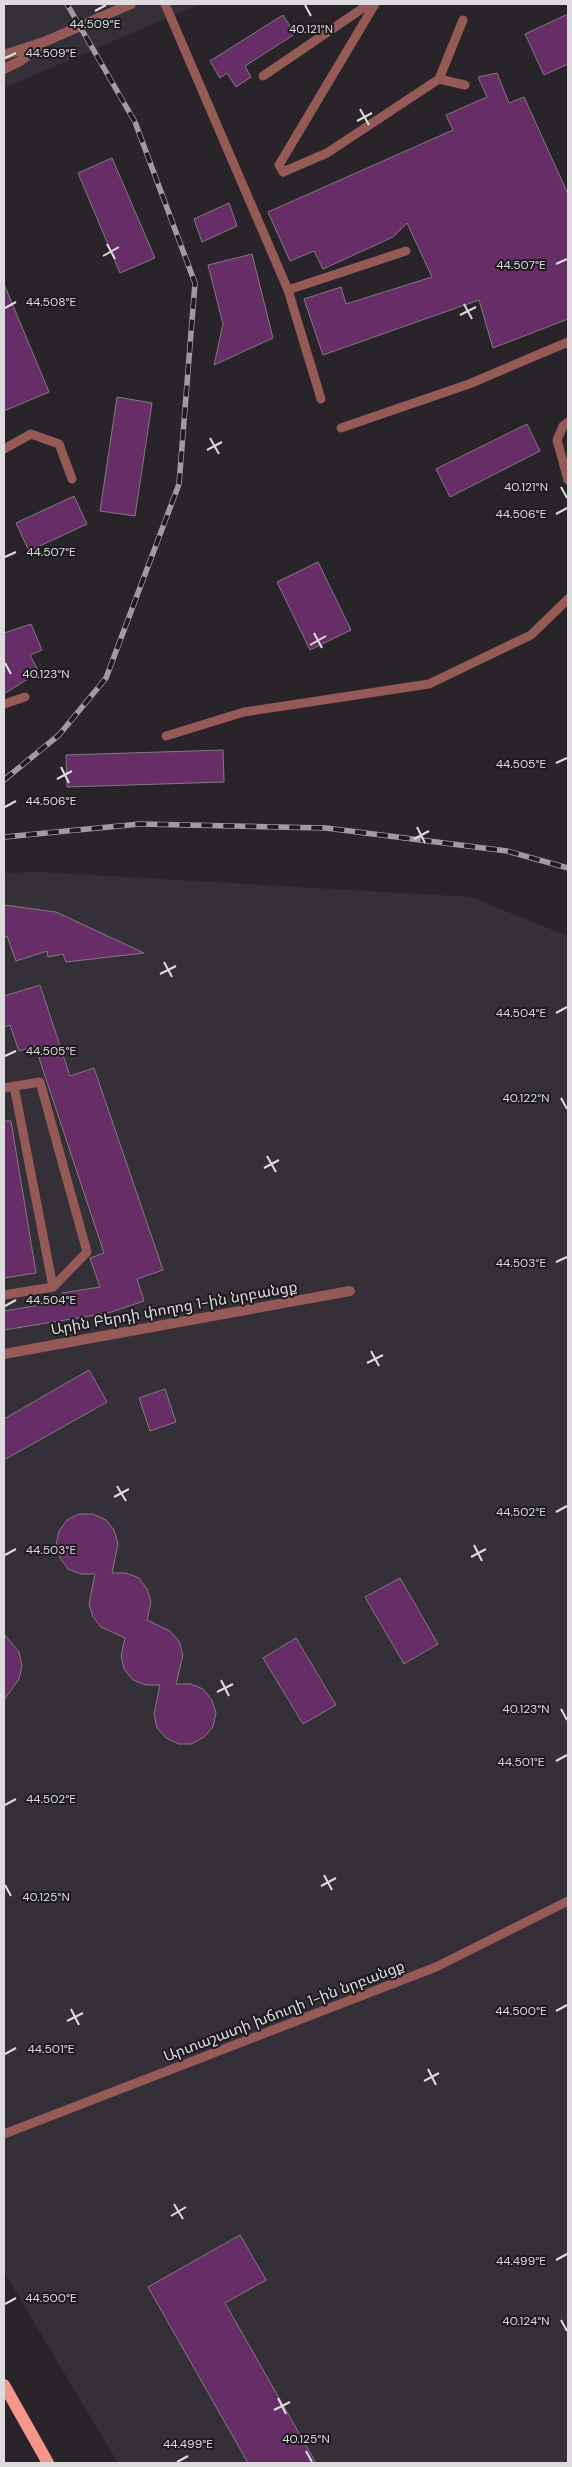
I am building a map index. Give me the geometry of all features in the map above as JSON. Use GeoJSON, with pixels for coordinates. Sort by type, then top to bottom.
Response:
{"type":"FeatureCollection","features":[{"type":"Feature","properties":{"kind":"main road"},"geometry":{"type":"LineString","coordinates":[[4,2385],[48,2463]]}},
{"type":"Feature","properties":{"kind":"street"},"geometry":{"type":"LineString","coordinates":[[4,55],[44,42],[131,4]]}},
{"type":"Feature","properties":{"kind":"street"},"geometry":{"type":"LineString","coordinates":[[4,69],[20,61],[44,42]]}},
{"type":"Feature","properties":{"kind":"street","name":"Արին Բերդի փողոց 1-ին նրբանցք"},"geometry":{"type":"LineString","coordinates":[[4,1354],[350,1291]]}},
{"type":"Feature","properties":{"kind":"lane"},"geometry":{"type":"LineString","coordinates":[[165,4],[288,290],[321,399]]}},
{"type":"Feature","properties":{"kind":"lane"},"geometry":{"type":"LineString","coordinates":[[263,76],[369,4]]}},
{"type":"Feature","properties":{"kind":"lane"},"geometry":{"type":"LineString","coordinates":[[375,4],[279,165],[283,172],[327,153],[439,79],[463,20]]}},
{"type":"Feature","properties":{"kind":"lane"},"geometry":{"type":"LineString","coordinates":[[439,79],[465,85]]}},
{"type":"Feature","properties":{"kind":"lane"},"geometry":{"type":"LineString","coordinates":[[288,290],[406,251]]}},
{"type":"Feature","properties":{"kind":"lane"},"geometry":{"type":"LineString","coordinates":[[341,428],[469,384],[568,342]]}},
{"type":"Feature","properties":{"kind":"lane"},"geometry":{"type":"LineString","coordinates":[[568,422],[563,426],[557,440],[568,480]]}},
{"type":"Feature","properties":{"kind":"lane"},"geometry":{"type":"LineString","coordinates":[[4,449],[31,434],[59,444],[72,479]]}},
{"type":"Feature","properties":{"kind":"lane"},"geometry":{"type":"LineString","coordinates":[[166,736],[244,712],[429,684],[531,634],[568,599]]}},
{"type":"Feature","properties":{"kind":"lane"},"geometry":{"type":"LineString","coordinates":[[4,704],[25,698]]}},
{"type":"Feature","properties":{"kind":"lane"},"geometry":{"type":"LineString","coordinates":[[4,1088],[40,1082],[87,1252],[54,1287],[4,1295]]}},
{"type":"Feature","properties":{"kind":"lane"},"geometry":{"type":"LineString","coordinates":[[14,1086],[54,1287]]}},
{"type":"Feature","properties":{"kind":"lane","name":"Արտաշատի խճուղի 1-ին նրբանցք"},"geometry":{"type":"LineString","coordinates":[[4,2134],[436,1967],[568,1901]]}},
{"type":"Feature","properties":{"kind":"shaded area"},"geometry":{"type":"Polygon","coordinates":[[[4,4],[200,4],[4,88],[4,4]]]}},
{"type":"Feature","properties":{"kind":"shaded area"},"geometry":{"type":"Polygon","coordinates":[[[39,872],[471,897],[568,936],[568,2463],[118,2463],[4,2272],[4,873],[39,872]]]}},
{"type":"Feature","properties":{"kind":"building"},"geometry":{"type":"Polygon","coordinates":[[[568,14],[568,64],[544,75],[525,34],[568,14]]]}},
{"type":"Feature","properties":{"kind":"building"},"geometry":{"type":"Polygon","coordinates":[[[283,15],[295,34],[245,66],[251,77],[236,87],[227,73],[220,78],[210,61],[283,15]]]}},
{"type":"Feature","properties":{"kind":"building"},"geometry":{"type":"Polygon","coordinates":[[[497,73],[509,103],[524,97],[568,194],[568,319],[493,348],[479,300],[323,355],[304,299],[341,287],[346,304],[432,277],[407,223],[393,237],[323,269],[314,251],[290,261],[268,212],[453,130],[446,115],[487,97],[478,77],[497,73]]]}},
{"type":"Feature","properties":{"kind":"building"},"geometry":{"type":"Polygon","coordinates":[[[112,158],[155,258],[120,273],[78,173],[112,158]]]}},
{"type":"Feature","properties":{"kind":"building"},"geometry":{"type":"Polygon","coordinates":[[[229,203],[237,226],[202,242],[194,219],[229,203]]]}},
{"type":"Feature","properties":{"kind":"building"},"geometry":{"type":"Polygon","coordinates":[[[252,254],[273,338],[214,365],[223,324],[208,265],[252,254]]]}},
{"type":"Feature","properties":{"kind":"building"},"geometry":{"type":"Polygon","coordinates":[[[4,284],[49,392],[4,411],[4,284]]]}},
{"type":"Feature","properties":{"kind":"building"},"geometry":{"type":"Polygon","coordinates":[[[117,397],[152,403],[135,516],[100,511],[117,397]]]}},
{"type":"Feature","properties":{"kind":"building"},"geometry":{"type":"Polygon","coordinates":[[[527,424],[540,451],[450,497],[436,469],[527,424]]]}},
{"type":"Feature","properties":{"kind":"building"},"geometry":{"type":"Polygon","coordinates":[[[74,496],[87,524],[29,551],[16,523],[74,496]]]}},
{"type":"Feature","properties":{"kind":"building"},"geometry":{"type":"Polygon","coordinates":[[[318,562],[351,630],[310,650],[277,582],[318,562]]]}},
{"type":"Feature","properties":{"kind":"building"},"geometry":{"type":"Polygon","coordinates":[[[31,624],[42,650],[30,655],[39,672],[4,694],[4,633],[31,624]]]}},
{"type":"Feature","properties":{"kind":"building"},"geometry":{"type":"Polygon","coordinates":[[[223,750],[224,782],[67,787],[66,755],[223,750]]]}},
{"type":"Feature","properties":{"kind":"building"},"geometry":{"type":"Polygon","coordinates":[[[4,905],[56,912],[144,953],[66,962],[63,954],[48,957],[47,951],[16,961],[7,936],[4,937],[4,905]]]}},
{"type":"Feature","properties":{"kind":"building"},"geometry":{"type":"Polygon","coordinates":[[[40,985],[70,1076],[94,1068],[163,1270],[137,1279],[144,1301],[108,1313],[4,1330],[4,1311],[64,1301],[62,1293],[100,1287],[90,1258],[104,1253],[35,1046],[19,1051],[10,1025],[4,1027],[4,996],[40,985]]]}},
{"type":"Feature","properties":{"kind":"building"},"geometry":{"type":"Polygon","coordinates":[[[4,1121],[11,1121],[36,1273],[4,1278],[4,1121]]]}},
{"type":"Feature","properties":{"kind":"building"},"geometry":{"type":"Polygon","coordinates":[[[89,1370],[107,1402],[4,1460],[4,1419],[89,1370]]]}},
{"type":"Feature","properties":{"kind":"building"},"geometry":{"type":"Polygon","coordinates":[[[165,1389],[176,1422],[150,1431],[139,1398],[165,1389]]]}},
{"type":"Feature","properties":{"kind":"building"},"geometry":{"type":"Polygon","coordinates":[[[79,1514],[93,1514],[106,1520],[114,1530],[118,1544],[112,1573],[126,1573],[139,1578],[147,1589],[151,1602],[147,1620],[170,1631],[179,1641],[183,1655],[176,1684],[191,1684],[203,1689],[212,1700],[216,1713],[213,1727],[204,1737],[192,1744],[179,1744],[166,1738],[157,1728],[154,1714],[160,1685],[146,1685],[133,1680],[124,1669],[121,1656],[125,1638],[101,1627],[93,1617],[89,1604],[95,1574],[81,1574],[68,1569],[60,1558],[56,1545],[59,1531],[67,1520],[79,1514]]]}},
{"type":"Feature","properties":{"kind":"building"},"geometry":{"type":"Polygon","coordinates":[[[400,1578],[438,1644],[404,1664],[365,1597],[400,1578]]]}},
{"type":"Feature","properties":{"kind":"building"},"geometry":{"type":"Polygon","coordinates":[[[4,1634],[19,1652],[22,1666],[19,1679],[4,1700],[4,1634]]]}},
{"type":"Feature","properties":{"kind":"building"},"geometry":{"type":"Polygon","coordinates":[[[296,1638],[336,1705],[303,1724],[263,1658],[296,1638]]]}},
{"type":"Feature","properties":{"kind":"building"},"geometry":{"type":"Polygon","coordinates":[[[240,2235],[266,2280],[225,2303],[316,2463],[248,2463],[148,2287],[240,2235]]]}},
{"type":"Feature","properties":{"kind":"railway"},"geometry":{"type":"LineString","coordinates":[[4,780],[59,735],[106,678],[179,484],[195,283],[135,122],[67,4]]}},
{"type":"Feature","properties":{"kind":"railway"},"geometry":{"type":"LineString","coordinates":[[4,837],[140,824],[326,828],[507,851],[568,868]]}}]}
